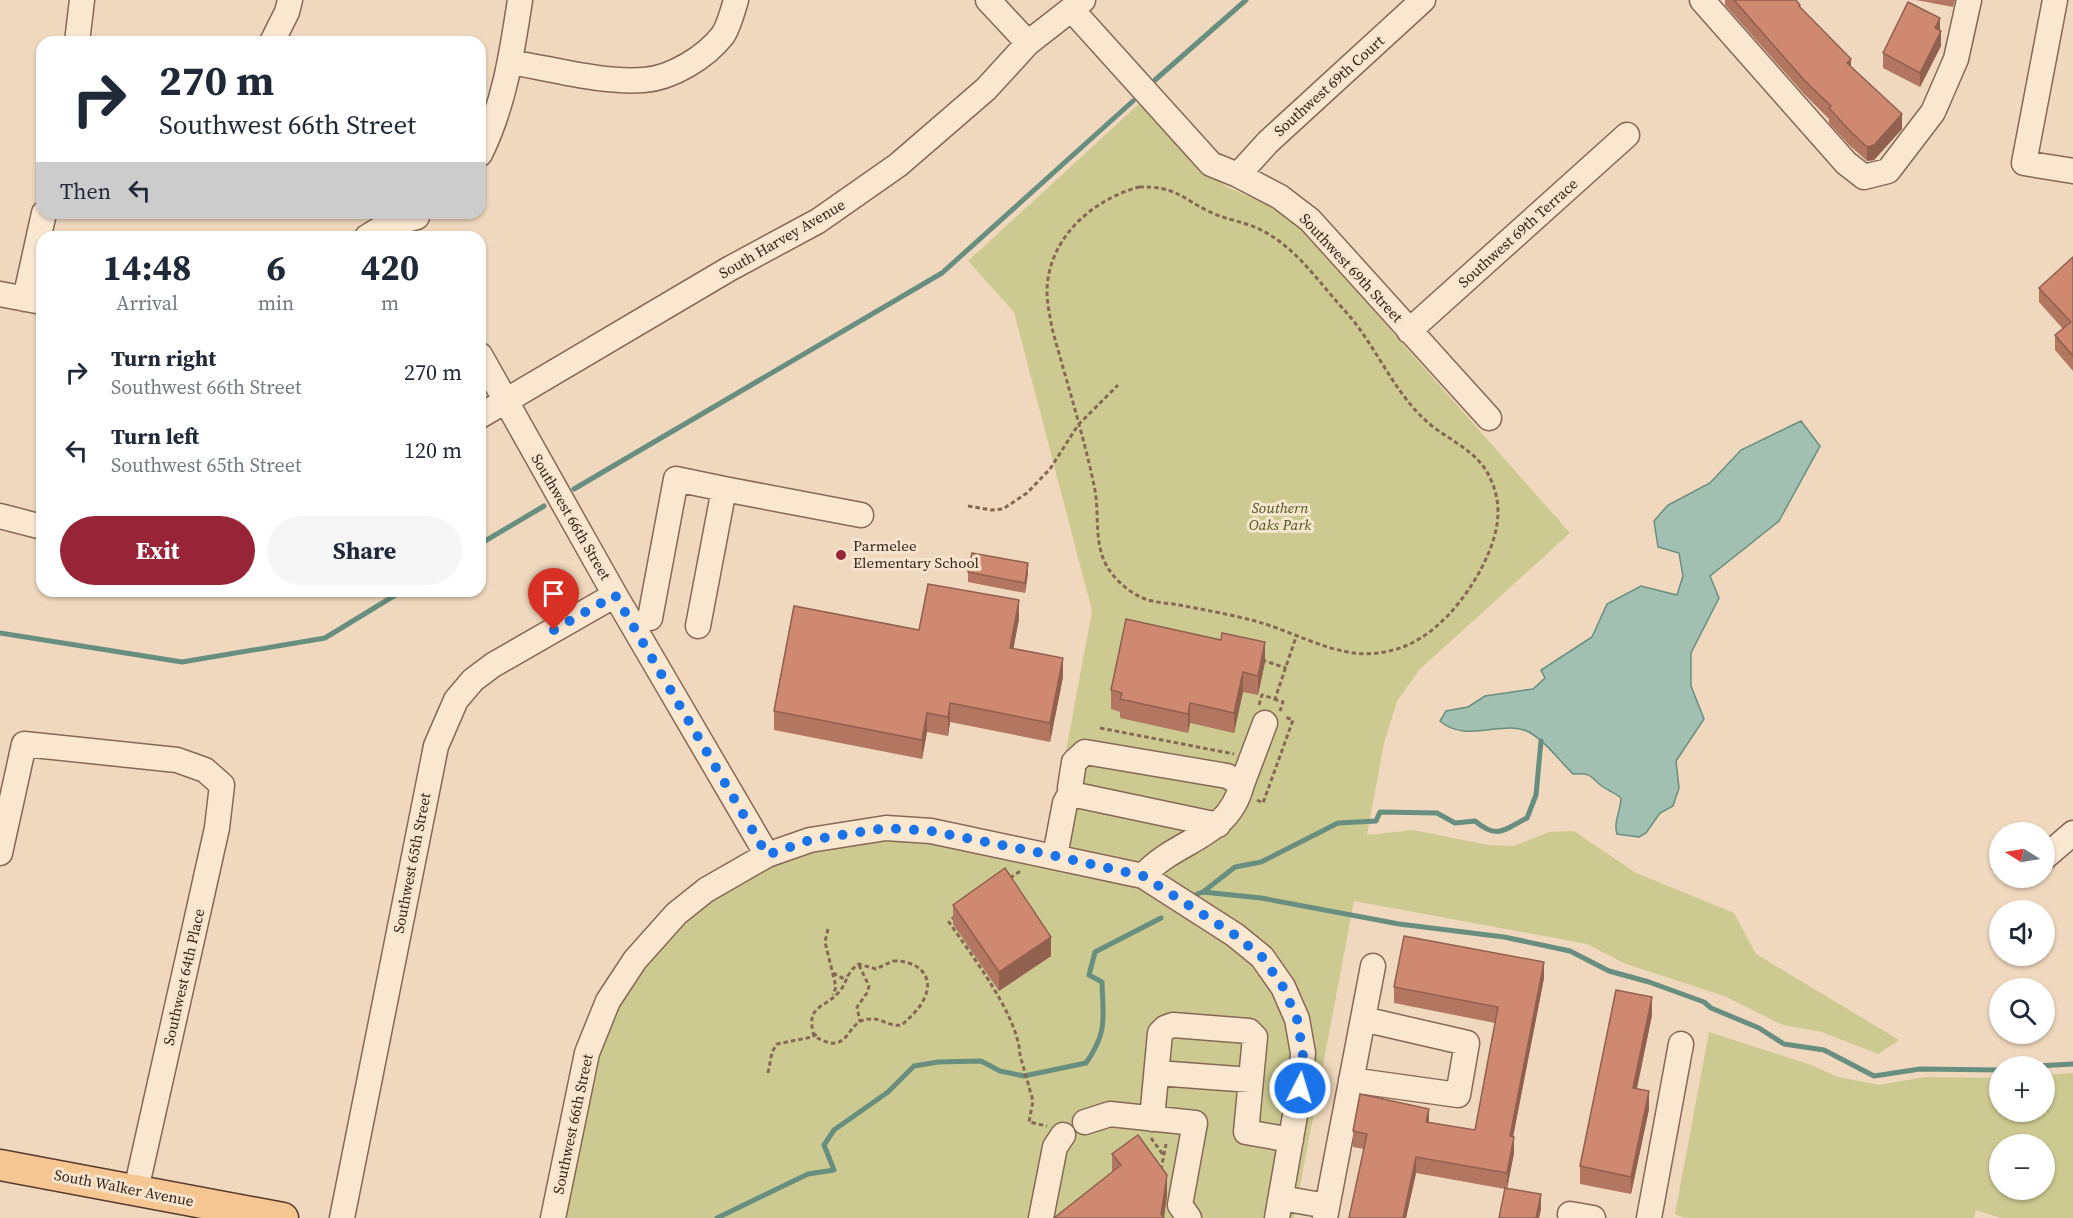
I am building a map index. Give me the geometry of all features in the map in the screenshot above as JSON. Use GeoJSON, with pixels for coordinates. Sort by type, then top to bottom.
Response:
{"type":"FeatureCollection","features":[{"type":"Feature","properties":{"kind":"main road","name":"South Walker Avenue"},"geometry":{"type":"LineString","coordinates":[[0,1165],[271,1217]]}},
{"type":"Feature","properties":{"kind":"street"},"geometry":{"type":"LineString","coordinates":[[78,36],[82,0]]}},
{"type":"Feature","properties":{"kind":"street"},"geometry":{"type":"LineString","coordinates":[[275,36],[287,12],[290,0]]}},
{"type":"Feature","properties":{"kind":"street"},"geometry":{"type":"LineString","coordinates":[[486,140],[496,117],[510,62],[520,0]]}},
{"type":"Feature","properties":{"kind":"street"},"geometry":{"type":"LineString","coordinates":[[510,62],[606,78],[645,80],[654,78],[670,73],[702,55],[723,34],[736,0]]}},
{"type":"Feature","properties":{"kind":"street"},"geometry":{"type":"LineString","coordinates":[[988,0],[1028,44]]}},
{"type":"Feature","properties":{"kind":"street","name":"Southwest 69th Court"},"geometry":{"type":"LineString","coordinates":[[1238,175],[1268,142],[1423,0]]}},
{"type":"Feature","properties":{"kind":"street"},"geometry":{"type":"LineString","coordinates":[[1702,0],[1846,163],[1864,177],[1888,171],[1933,112],[1956,59],[1969,0]]}},
{"type":"Feature","properties":{"kind":"street"},"geometry":{"type":"LineString","coordinates":[[2055,0],[2024,163],[2073,171]]}},
{"type":"Feature","properties":{"kind":"street","name":"South Harvey Avenue"},"geometry":{"type":"LineString","coordinates":[[486,413],[729,269],[818,221],[898,165],[986,89],[1028,44],[1078,5]]}},
{"type":"Feature","properties":{"kind":"street","name":"Southwest 69th Street"},"geometry":{"type":"LineString","coordinates":[[1078,5],[1211,164],[1280,197],[1310,220],[1489,418]]}},
{"type":"Feature","properties":{"kind":"street","name":"Southwest 69th Terrace"},"geometry":{"type":"LineString","coordinates":[[1408,331],[1627,135]]}},
{"type":"Feature","properties":{"kind":"street"},"geometry":{"type":"LineString","coordinates":[[377,231],[385,226],[419,222]]}},
{"type":"Feature","properties":{"kind":"street"},"geometry":{"type":"LineString","coordinates":[[0,294],[34,301],[36,283]]}},
{"type":"Feature","properties":{"kind":"street","name":"Southwest 66th Street"},"geometry":{"type":"LineString","coordinates":[[486,366],[615,595],[767,855],[706,890],[676,914],[635,960],[608,1001],[587,1053],[553,1218]]}},
{"type":"Feature","properties":{"kind":"street"},"geometry":{"type":"LineString","coordinates":[[650,618],[676,479],[861,515]]}},
{"type":"Feature","properties":{"kind":"street"},"geometry":{"type":"LineString","coordinates":[[698,626],[724,489]]}},
{"type":"Feature","properties":{"kind":"street"},"geometry":{"type":"LineString","coordinates":[[0,516],[36,525]]}},
{"type":"Feature","properties":{"kind":"street","name":"Southwest 65th Street"},"geometry":{"type":"LineString","coordinates":[[342,1218],[436,746],[456,700],[473,680],[493,665],[615,595]]}},
{"type":"Feature","properties":{"kind":"street"},"geometry":{"type":"LineString","coordinates":[[1143,876],[1154,864],[1218,825],[1228,816],[1240,793],[1260,719]]}},
{"type":"Feature","properties":{"kind":"street","name":"Southwest 64th Place"},"geometry":{"type":"LineString","coordinates":[[0,853],[24,744],[177,760],[205,770],[222,785],[217,828],[136,1190]]}},
{"type":"Feature","properties":{"kind":"street"},"geometry":{"type":"LineString","coordinates":[[1053,855],[1065,803],[1071,792],[1074,762],[1085,752],[1227,776],[1242,784]]}},
{"type":"Feature","properties":{"kind":"street"},"geometry":{"type":"LineString","coordinates":[[1071,792],[1076,795],[1218,825]]}},
{"type":"Feature","properties":{"kind":"street"},"geometry":{"type":"LineString","coordinates":[[767,855],[810,840],[886,828],[931,831],[1053,855],[1143,876],[1235,935],[1262,957],[1283,987],[1297,1019],[1303,1053],[1300,1088],[1279,1208],[1326,1212],[1373,966]]}},
{"type":"Feature","properties":{"kind":"street"},"geometry":{"type":"LineString","coordinates":[[2055,849],[2073,833]]}},
{"type":"Feature","properties":{"kind":"street"},"geometry":{"type":"LineString","coordinates":[[1351,1080],[1458,1095],[1467,1043],[1363,1019]]}},
{"type":"Feature","properties":{"kind":"street"},"geometry":{"type":"LineString","coordinates":[[1152,1119],[1160,1033],[1165,1028],[1173,1024],[1250,1031],[1255,1037],[1246,1132],[1291,1140]]}},
{"type":"Feature","properties":{"kind":"street"},"geometry":{"type":"LineString","coordinates":[[1649,1218],[1681,1044]]}},
{"type":"Feature","properties":{"kind":"street"},"geometry":{"type":"LineString","coordinates":[[1157,1073],[1251,1080]]}},
{"type":"Feature","properties":{"kind":"street"},"geometry":{"type":"LineString","coordinates":[[1041,1218],[1055,1147],[1061,1132],[1068,1140],[1079,1139],[1085,1132],[1085,1122],[1110,1114],[1195,1123],[1180,1205],[1189,1218]]}},
{"type":"Feature","properties":{"kind":"path"},"geometry":{"type":"LineString","coordinates":[[1139,188],[1163,189],[1185,196],[1217,215],[1259,229],[1275,237],[1290,250],[1354,322],[1395,386],[1411,406],[1431,425],[1480,461],[1491,478],[1498,498],[1499,518],[1487,557],[1464,597],[1433,628],[1415,641],[1390,650],[1360,653],[1334,649],[1297,634],[1224,614],[1148,600],[1127,589],[1106,566],[1098,543],[1095,490],[1052,328],[1047,289],[1049,275],[1060,243],[1083,216],[1110,197],[1139,188]]}},
{"type":"Feature","properties":{"kind":"path"},"geometry":{"type":"LineString","coordinates":[[968,506],[991,510],[1003,508],[1027,493],[1050,469],[1078,425],[1118,385]]}},
{"type":"Feature","properties":{"kind":"path"},"geometry":{"type":"LineString","coordinates":[[1260,719],[1262,695],[1275,699],[1297,634]]}},
{"type":"Feature","properties":{"kind":"path"},"geometry":{"type":"LineString","coordinates":[[1256,658],[1286,668]]}},
{"type":"Feature","properties":{"kind":"path"},"geometry":{"type":"LineString","coordinates":[[1100,728],[1241,755]]}},
{"type":"Feature","properties":{"kind":"path"},"geometry":{"type":"LineString","coordinates":[[1003,882],[1031,864],[1048,867],[1053,855]]}},
{"type":"Feature","properties":{"kind":"path"},"geometry":{"type":"LineString","coordinates":[[958,914],[949,922],[1004,1006],[1020,1048],[1033,1101],[1029,1122],[1061,1132]]}},
{"type":"Feature","properties":{"kind":"path"},"geometry":{"type":"LineString","coordinates":[[828,930],[825,942],[836,987],[832,997]]}},
{"type":"Feature","properties":{"kind":"path"},"geometry":{"type":"LineString","coordinates":[[893,961],[911,963],[921,968],[927,977],[928,986],[925,998],[918,1009],[902,1025],[890,1026],[869,1018],[854,1027],[847,1039],[842,1042],[829,1043],[816,1035],[812,1022],[814,1011],[840,991],[852,968],[858,964],[876,969],[893,961]]}},
{"type":"Feature","properties":{"kind":"path"},"geometry":{"type":"LineString","coordinates":[[858,964],[869,986],[857,1007],[860,1022]]}},
{"type":"Feature","properties":{"kind":"path"},"geometry":{"type":"LineString","coordinates":[[833,973],[842,978],[847,976]]}},
{"type":"Feature","properties":{"kind":"path"},"geometry":{"type":"LineString","coordinates":[[768,1073],[772,1052],[777,1044],[816,1035]]}},
{"type":"Feature","properties":{"kind":"green space","name":"Southern Oaks Park"},"geometry":{"type":"Polygon","coordinates":[[[1140,103],[1194,164],[1227,187],[1271,206],[1297,224],[1570,533],[1420,669],[1397,701],[1384,743],[1367,835],[1413,830],[1488,845],[1514,846],[1549,832],[1574,831],[1636,873],[1734,913],[1756,954],[1899,1040],[1878,1054],[1822,1032],[1783,1025],[1724,996],[1626,964],[1587,944],[1354,901],[1294,1218],[563,1218],[587,1089],[612,1015],[622,997],[654,953],[669,935],[694,912],[738,883],[787,860],[839,846],[865,842],[930,843],[1045,864],[1092,611],[1014,312],[968,261],[1140,103]]]}},
{"type":"Feature","properties":{"kind":"green space"},"geometry":{"type":"Polygon","coordinates":[[[1709,1032],[1811,1065],[1838,1077],[1879,1085],[1925,1077],[1989,1078],[1989,1122],[2055,1122],[2055,1074],[2073,1073],[2073,1218],[2001,1218],[1976,1210],[1974,1218],[1684,1218],[1675,1214],[1709,1032]]]}},
{"type":"Feature","properties":{"kind":"shaded area"},"geometry":{"type":"Polygon","coordinates":[[[1801,421],[1820,446],[1779,521],[1710,576],[1719,598],[1691,653],[1691,686],[1704,719],[1676,761],[1679,788],[1673,806],[1660,813],[1646,833],[1639,837],[1617,834],[1616,825],[1621,798],[1590,776],[1573,774],[1547,746],[1529,732],[1508,728],[1461,731],[1450,728],[1440,721],[1446,711],[1468,707],[1485,696],[1533,689],[1545,678],[1541,670],[1592,637],[1607,604],[1641,586],[1677,595],[1683,576],[1679,553],[1658,547],[1654,521],[1668,505],[1710,483],[1741,450],[1801,421]]]}},
{"type":"Feature","properties":{"kind":"building"},"geometry":{"type":"Polygon","coordinates":[[[1734,0],[1796,0],[1799,6],[1851,59],[1847,63],[1902,114],[1874,145],[1867,147],[1829,108],[1831,106],[1804,80],[1734,0]]]}},
{"type":"Feature","properties":{"kind":"building"},"geometry":{"type":"Polygon","coordinates":[[[1908,2],[1940,18],[1935,28],[1941,31],[1920,73],[1883,53],[1908,2]]]}},
{"type":"Feature","properties":{"kind":"building"},"geometry":{"type":"Polygon","coordinates":[[[2073,257],[2073,356],[2055,335],[2071,322],[2039,288],[2073,257]]]}},
{"type":"Feature","properties":{"kind":"building"},"geometry":{"type":"Polygon","coordinates":[[[972,553],[1028,563],[1025,583],[968,572],[972,553]]]}},
{"type":"Feature","properties":{"kind":"building"},"geometry":{"type":"Polygon","coordinates":[[[928,584],[1019,600],[1010,648],[1063,658],[1050,723],[950,703],[948,717],[927,713],[922,740],[774,711],[794,606],[919,630],[928,584]]]}},
{"type":"Feature","properties":{"kind":"building"},"geometry":{"type":"Polygon","coordinates":[[[1126,619],[1221,640],[1222,633],[1265,642],[1258,676],[1243,672],[1234,713],[1190,703],[1188,714],[1120,699],[1122,693],[1111,690],[1126,619]]]}},
{"type":"Feature","properties":{"kind":"building"},"geometry":{"type":"Polygon","coordinates":[[[1005,868],[1051,937],[999,972],[953,905],[1005,868]]]}},
{"type":"Feature","properties":{"kind":"building"},"geometry":{"type":"Polygon","coordinates":[[[1404,936],[1544,962],[1510,1136],[1514,1137],[1507,1173],[1416,1157],[1403,1218],[1349,1218],[1367,1134],[1353,1131],[1360,1094],[1429,1109],[1426,1122],[1475,1130],[1498,1007],[1394,987],[1404,936]]]}},
{"type":"Feature","properties":{"kind":"building"},"geometry":{"type":"Polygon","coordinates":[[[1616,990],[1652,997],[1633,1088],[1649,1091],[1631,1177],[1580,1166],[1616,990]]]}},
{"type":"Feature","properties":{"kind":"building"},"geometry":{"type":"Polygon","coordinates":[[[1138,1135],[1167,1175],[1161,1214],[1164,1218],[1054,1218],[1121,1165],[1112,1154],[1138,1135]]]}},
{"type":"Feature","properties":{"kind":"building"},"geometry":{"type":"Polygon","coordinates":[[[1505,1188],[1541,1194],[1536,1218],[1499,1218],[1505,1188]]]}},
{"type":"Feature","properties":{"kind":"waterway"},"geometry":{"type":"LineString","coordinates":[[1155,80],[1246,0]]}},
{"type":"Feature","properties":{"kind":"waterway"},"geometry":{"type":"LineString","coordinates":[[574,489],[942,273],[1133,101]]}},
{"type":"Feature","properties":{"kind":"waterway"},"geometry":{"type":"LineString","coordinates":[[486,540],[544,506]]}},
{"type":"Feature","properties":{"kind":"waterway"},"geometry":{"type":"LineString","coordinates":[[0,633],[182,662],[325,638],[392,597]]}},
{"type":"Feature","properties":{"kind":"waterway"},"geometry":{"type":"LineString","coordinates":[[1197,894],[1203,892],[1235,867],[1261,862],[1338,823],[1376,821],[1380,812],[1437,813],[1455,823],[1475,821],[1495,832],[1506,829],[1527,818],[1536,795],[1541,741]]}},
{"type":"Feature","properties":{"kind":"waterway"},"geometry":{"type":"LineString","coordinates":[[1203,892],[1261,898],[1399,924],[1504,937],[1570,951],[1609,971],[1649,982],[1704,1002],[1711,1008],[1759,1028],[1784,1044],[1824,1050],[1874,1076],[1920,1069],[1989,1070]]}},
{"type":"Feature","properties":{"kind":"waterway"},"geometry":{"type":"LineString","coordinates":[[717,1218],[808,1174],[834,1170],[824,1145],[834,1130],[888,1092],[914,1066],[938,1062],[981,1061],[1000,1071],[1024,1076],[1086,1063],[1098,1042],[1103,1024],[1102,982],[1089,975],[1095,952],[1161,918]]}},
{"type":"Feature","properties":{"kind":"waterway"},"geometry":{"type":"LineString","coordinates":[[2055,1065],[2073,1064]]}},
{"type":"Feature","properties":{"kind":"place","name":"Parmelee Elementary School"},"geometry":{"type":"Point","coordinates":[841,555]}},
{"type":"Feature","properties":{"kind":"route"},"geometry":{"type":"LineString","coordinates":[[554,630],[615,595],[767,855],[810,840],[886,828],[931,831],[1143,876],[1157,884],[1235,935],[1262,957],[1283,987],[1297,1019],[1303,1053],[1300,1088]]}}]}
